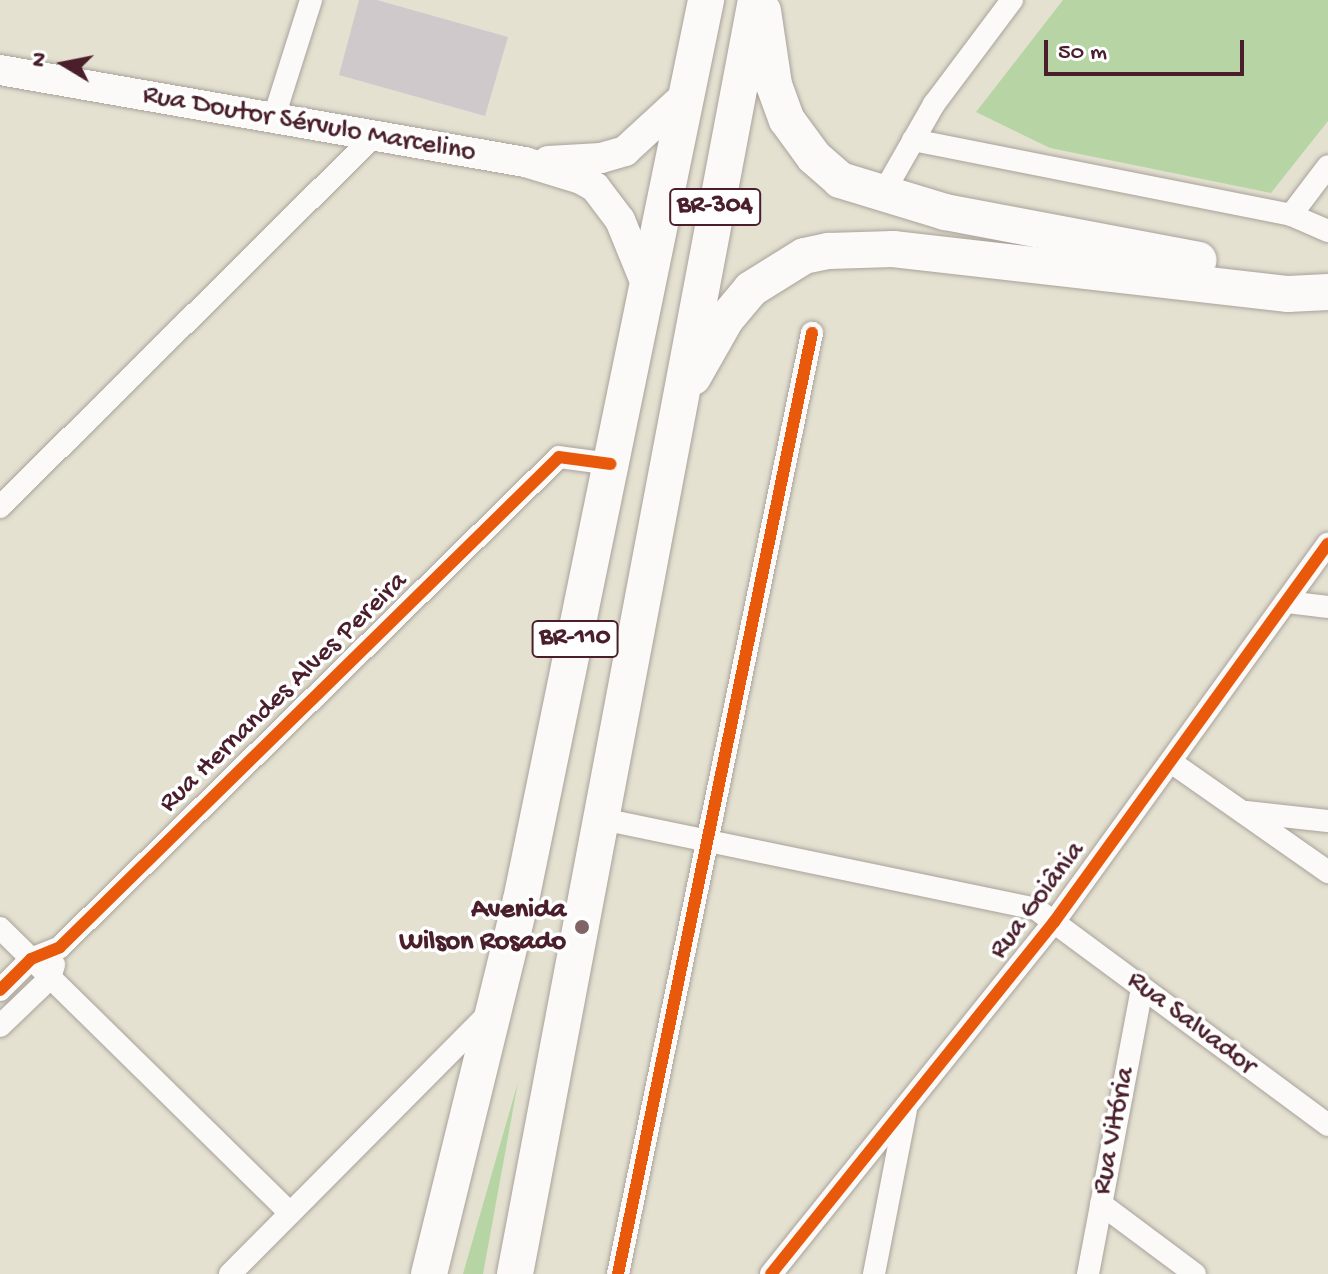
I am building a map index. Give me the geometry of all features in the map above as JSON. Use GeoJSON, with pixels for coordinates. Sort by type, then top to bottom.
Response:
{"type":"FeatureCollection","features":[{"type":"Feature","properties":{"kind":"highway","name":"BR-110"},"geometry":{"type":"LineString","coordinates":[[429,1274],[497,1006],[706,0]]}},
{"type":"Feature","properties":{"kind":"highway","name":"BR-110"},"geometry":{"type":"LineString","coordinates":[[758,0],[774,85],[787,120],[827,169],[857,189],[881,197],[1277,276],[1328,292]]}},
{"type":"Feature","properties":{"kind":"highway","name":"BR-304"},"geometry":{"type":"LineString","coordinates":[[675,415],[758,0]]}},
{"type":"Feature","properties":{"kind":"highway","name":"BR-110"},"geometry":{"type":"LineString","coordinates":[[515,1274],[675,415],[726,319],[751,289],[804,256],[828,251],[893,249],[1288,294],[1328,292]]}},
{"type":"Feature","properties":{"kind":"main road","name":"Rua Doutor Sérvulo Marcelino"},"geometry":{"type":"LineString","coordinates":[[0,70],[372,138],[525,162],[595,187],[629,235],[647,286]]}},
{"type":"Feature","properties":{"kind":"main road","name":"Rua Doutor Sérvulo Marcelino"},"geometry":{"type":"LineString","coordinates":[[525,162],[601,158],[625,151],[686,95]]}},
{"type":"Feature","properties":{"kind":"street"},"geometry":{"type":"LineString","coordinates":[[881,197],[913,140],[1012,0]]}},
{"type":"Feature","properties":{"kind":"street"},"geometry":{"type":"LineString","coordinates":[[273,120],[307,1]]}},
{"type":"Feature","properties":{"kind":"street"},"geometry":{"type":"LineString","coordinates":[[0,507],[372,138]]}},
{"type":"Feature","properties":{"kind":"street"},"geometry":{"type":"LineString","coordinates":[[913,140],[1291,215],[1328,231]]}},
{"type":"Feature","properties":{"kind":"street"},"geometry":{"type":"LineString","coordinates":[[1291,215],[1328,166]]}},
{"type":"Feature","properties":{"kind":"street"},"geometry":{"type":"LineString","coordinates":[[618,1274],[704,843],[812,333]]}},
{"type":"Feature","properties":{"kind":"street","name":"Rua Hernandes Alves Pereira"},"geometry":{"type":"LineString","coordinates":[[0,990],[31,959],[60,947],[559,457],[611,464]]}},
{"type":"Feature","properties":{"kind":"street","name":"Rua Goiânia"},"geometry":{"type":"LineString","coordinates":[[771,1274],[1054,922],[1328,544]]}},
{"type":"Feature","properties":{"kind":"street"},"geometry":{"type":"LineString","coordinates":[[1286,602],[1328,607]]}},
{"type":"Feature","properties":{"kind":"street"},"geometry":{"type":"LineString","coordinates":[[1171,762],[1328,872]]}},
{"type":"Feature","properties":{"kind":"street"},"geometry":{"type":"LineString","coordinates":[[1242,812],[1328,821]]}},
{"type":"Feature","properties":{"kind":"street","name":"Rua Salvador"},"geometry":{"type":"LineString","coordinates":[[602,819],[704,843],[1036,909],[1328,1125]]}},
{"type":"Feature","properties":{"kind":"street"},"geometry":{"type":"LineString","coordinates":[[0,928],[289,1212]]}},
{"type":"Feature","properties":{"kind":"street","name":"Rua Hernandes Alves Pereira"},"geometry":{"type":"LineString","coordinates":[[0,1026],[50,978],[60,947]]}},
{"type":"Feature","properties":{"kind":"street","name":"Rua Vitória"},"geometry":{"type":"LineString","coordinates":[[1088,1274],[1142,988]]}},
{"type":"Feature","properties":{"kind":"street"},"geometry":{"type":"LineString","coordinates":[[230,1274],[497,1006]]}},
{"type":"Feature","properties":{"kind":"street"},"geometry":{"type":"LineString","coordinates":[[874,1274],[906,1107]]}},
{"type":"Feature","properties":{"kind":"street"},"geometry":{"type":"LineString","coordinates":[[1101,1204],[1195,1274]]}},
{"type":"Feature","properties":{"kind":"green space"},"geometry":{"type":"Polygon","coordinates":[[[1063,0],[1328,0],[1328,121],[1271,193],[1050,148],[976,112],[1063,0]]]}},
{"type":"Feature","properties":{"kind":"green space"},"geometry":{"type":"Polygon","coordinates":[[[518,1082],[483,1274],[463,1274],[518,1082]]]}},
{"type":"Feature","properties":{"kind":"building"},"geometry":{"type":"Polygon","coordinates":[[[359,0],[377,0],[508,37],[485,116],[339,75],[359,0]]]}},
{"type":"Feature","properties":{"kind":"cycle path"},"geometry":{"type":"LineString","coordinates":[[618,1274],[812,333]]}},
{"type":"Feature","properties":{"kind":"cycle path"},"geometry":{"type":"LineString","coordinates":[[0,990],[31,959],[60,947],[559,457],[611,464]]}},
{"type":"Feature","properties":{"kind":"cycle path"},"geometry":{"type":"LineString","coordinates":[[771,1274],[1054,922],[1328,544]]}},
{"type":"Feature","properties":{"kind":"place","name":"Avenida Wilson Rosado"},"geometry":{"type":"Point","coordinates":[582,927]}}]}
